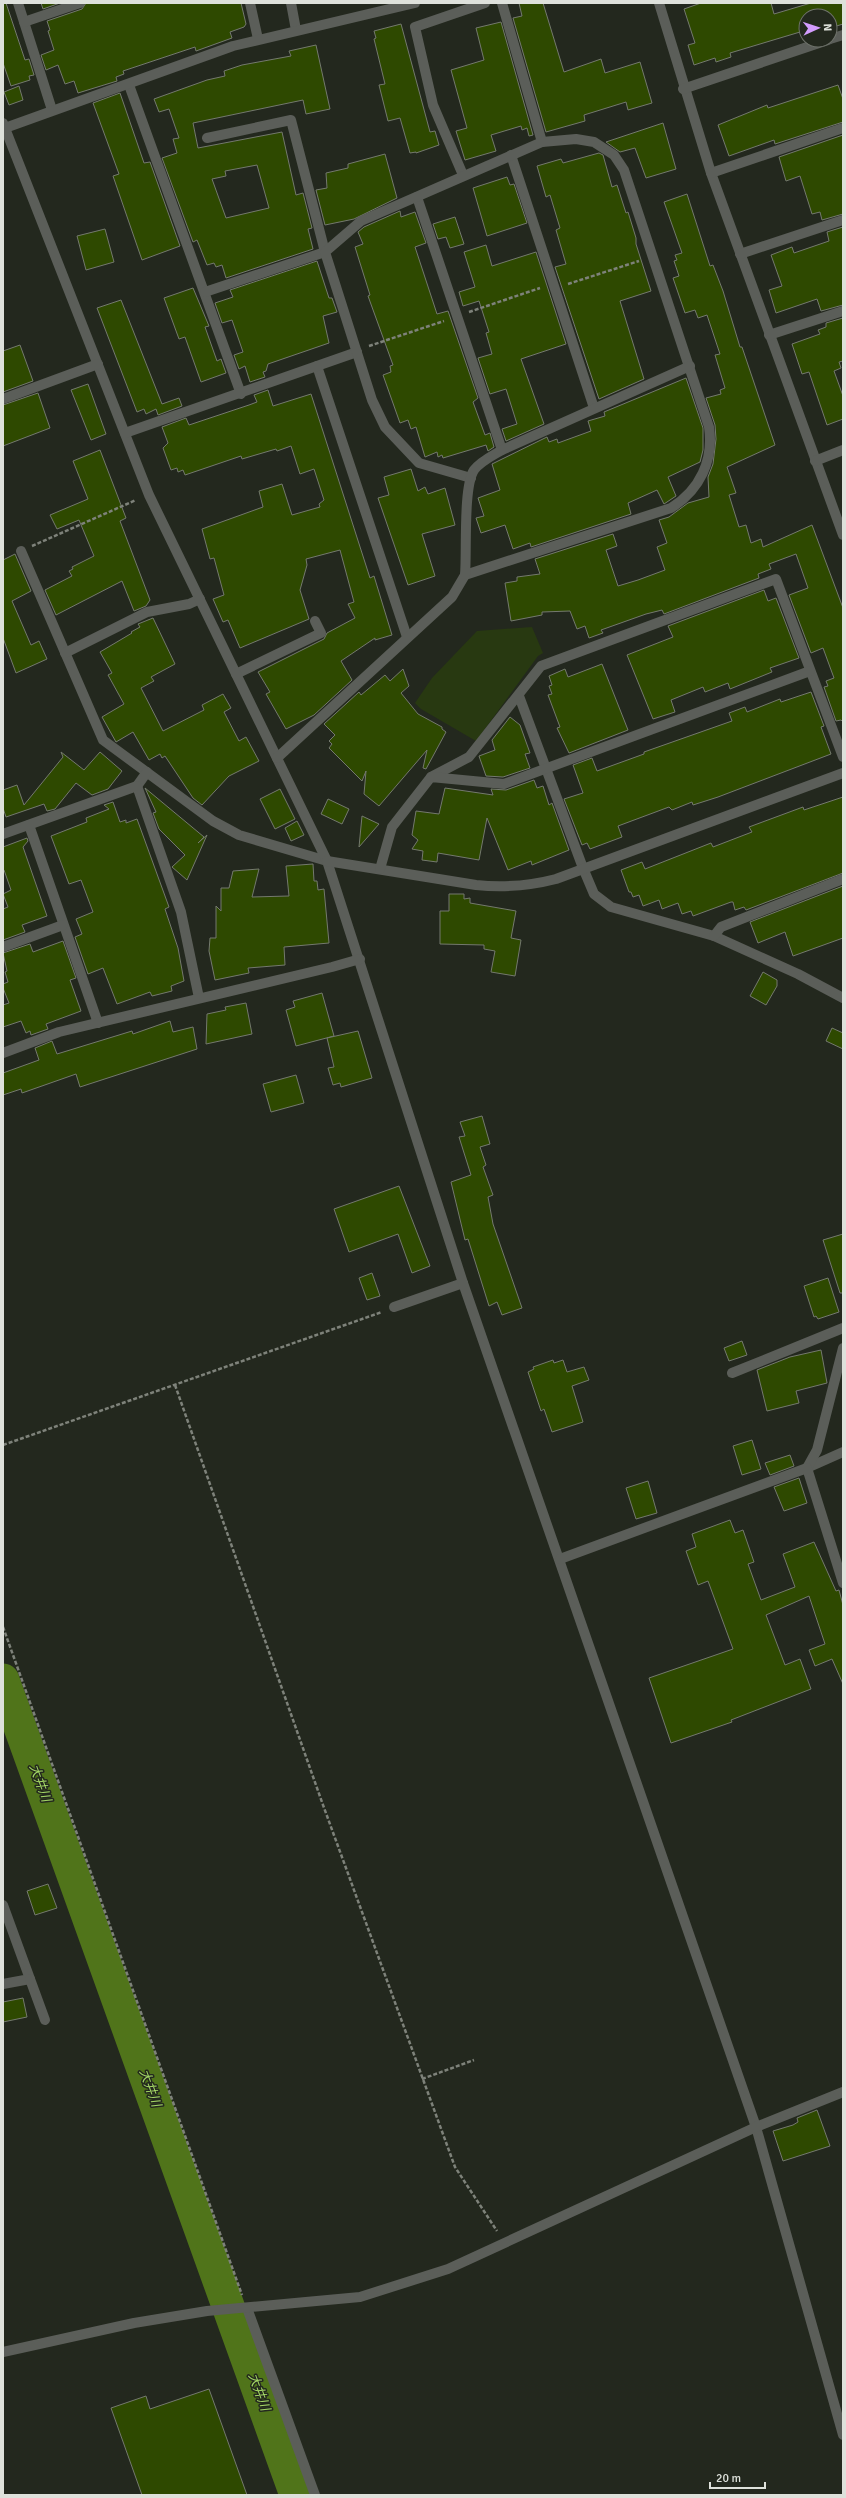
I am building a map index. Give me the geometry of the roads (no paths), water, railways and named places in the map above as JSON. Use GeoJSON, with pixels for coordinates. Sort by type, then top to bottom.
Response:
{"type":"FeatureCollection","features":[{"type":"Feature","properties":{"kind":"street"},"geometry":{"type":"LineString","coordinates":[[18,3],[52,110]]}},
{"type":"Feature","properties":{"kind":"street"},"geometry":{"type":"LineString","coordinates":[[24,22],[80,3]]}},
{"type":"Feature","properties":{"kind":"street"},"geometry":{"type":"LineString","coordinates":[[250,3],[258,39]]}},
{"type":"Feature","properties":{"kind":"street"},"geometry":{"type":"LineString","coordinates":[[290,3],[296,30]]}},
{"type":"Feature","properties":{"kind":"street"},"geometry":{"type":"LineString","coordinates":[[415,3],[233,46],[129,85],[4,126],[149,495],[327,861],[360,959],[463,1283],[560,1559],[756,2128],[843,2435]]}},
{"type":"Feature","properties":{"kind":"street"},"geometry":{"type":"LineString","coordinates":[[462,175],[433,105],[415,27],[485,3]]}},
{"type":"Feature","properties":{"kind":"street"},"geometry":{"type":"LineString","coordinates":[[502,3],[542,142]]}},
{"type":"Feature","properties":{"kind":"street"},"geometry":{"type":"LineString","coordinates":[[660,3],[684,89],[711,173],[843,535]]}},
{"type":"Feature","properties":{"kind":"street"},"geometry":{"type":"LineString","coordinates":[[684,89],[805,48]]}},
{"type":"Feature","properties":{"kind":"street"},"geometry":{"type":"LineString","coordinates":[[129,85],[242,394]]}},
{"type":"Feature","properties":{"kind":"street"},"geometry":{"type":"LineString","coordinates":[[207,138],[291,120],[325,252],[372,400],[385,427],[400,446],[419,463],[471,478]]}},
{"type":"Feature","properties":{"kind":"street"},"geometry":{"type":"LineString","coordinates":[[711,173],[843,128]]}},
{"type":"Feature","properties":{"kind":"street"},"geometry":{"type":"LineString","coordinates":[[205,292],[325,252],[361,221],[417,197],[462,175],[542,142],[585,140],[601,145],[614,155],[624,170],[654,256],[709,427],[711,442],[708,458],[699,483],[687,497],[671,508],[654,515],[465,575]]}},
{"type":"Feature","properties":{"kind":"street"},"geometry":{"type":"LineString","coordinates":[[511,154],[594,408]]}},
{"type":"Feature","properties":{"kind":"street"},"geometry":{"type":"LineString","coordinates":[[417,197],[456,317],[502,450]]}},
{"type":"Feature","properties":{"kind":"street"},"geometry":{"type":"LineString","coordinates":[[740,254],[843,220]]}},
{"type":"Feature","properties":{"kind":"street"},"geometry":{"type":"LineString","coordinates":[[769,335],[843,312]]}},
{"type":"Feature","properties":{"kind":"street"},"geometry":{"type":"LineString","coordinates":[[125,433],[242,394],[357,351]]}},
{"type":"Feature","properties":{"kind":"street"},"geometry":{"type":"LineString","coordinates":[[3,399],[98,364]]}},
{"type":"Feature","properties":{"kind":"street"},"geometry":{"type":"LineString","coordinates":[[317,366],[407,637]]}},
{"type":"Feature","properties":{"kind":"street"},"geometry":{"type":"LineString","coordinates":[[277,758],[452,597],[465,575],[471,478],[480,464],[502,450],[690,366]]}},
{"type":"Feature","properties":{"kind":"street"},"geometry":{"type":"LineString","coordinates":[[815,461],[843,450]]}},
{"type":"Feature","properties":{"kind":"street"},"geometry":{"type":"LineString","coordinates":[[21,551],[103,740],[213,821],[239,835],[327,861],[501,888],[534,885],[843,772]]}},
{"type":"Feature","properties":{"kind":"street"},"geometry":{"type":"LineString","coordinates":[[380,869],[392,827],[431,777],[469,757],[519,696],[541,666],[776,579],[843,757]]}},
{"type":"Feature","properties":{"kind":"street"},"geometry":{"type":"LineString","coordinates":[[65,653],[147,612],[189,604],[200,599]]}},
{"type":"Feature","properties":{"kind":"street"},"geometry":{"type":"LineString","coordinates":[[236,674],[321,633],[315,621]]}},
{"type":"Feature","properties":{"kind":"street"},"geometry":{"type":"LineString","coordinates":[[431,777],[504,784],[810,671]]}},
{"type":"Feature","properties":{"kind":"street"},"geometry":{"type":"LineString","coordinates":[[519,696],[583,868],[594,894],[601,901],[611,907],[714,936],[798,974],[843,998]]}},
{"type":"Feature","properties":{"kind":"street"},"geometry":{"type":"LineString","coordinates":[[3,834],[137,786],[147,772]]}},
{"type":"Feature","properties":{"kind":"street"},"geometry":{"type":"LineString","coordinates":[[137,786],[181,912],[199,998]]}},
{"type":"Feature","properties":{"kind":"street"},"geometry":{"type":"LineString","coordinates":[[29,825],[98,1023]]}},
{"type":"Feature","properties":{"kind":"street"},"geometry":{"type":"LineString","coordinates":[[714,936],[721,927],[843,879]]}},
{"type":"Feature","properties":{"kind":"street"},"geometry":{"type":"LineString","coordinates":[[3,947],[63,925]]}},
{"type":"Feature","properties":{"kind":"street"},"geometry":{"type":"LineString","coordinates":[[3,1053],[60,1032],[360,959]]}},
{"type":"Feature","properties":{"kind":"street"},"geometry":{"type":"LineString","coordinates":[[394,1307],[463,1283]]}},
{"type":"Feature","properties":{"kind":"street"},"geometry":{"type":"LineString","coordinates":[[732,1374],[843,1328]]}},
{"type":"Feature","properties":{"kind":"street"},"geometry":{"type":"LineString","coordinates":[[843,1348],[817,1450],[807,1468],[843,1583]]}},
{"type":"Feature","properties":{"kind":"street"},"geometry":{"type":"LineString","coordinates":[[560,1559],[807,1468],[843,1452]]}},
{"type":"Feature","properties":{"kind":"street"},"geometry":{"type":"LineString","coordinates":[[3,1905],[45,2020]]}},
{"type":"Feature","properties":{"kind":"street"},"geometry":{"type":"LineString","coordinates":[[3,1984],[30,1979]]}},
{"type":"Feature","properties":{"kind":"street"},"geometry":{"type":"LineString","coordinates":[[3,2352],[134,2323],[215,2311],[360,2297],[448,2269],[756,2128],[843,2092]]}},
{"type":"Feature","properties":{"kind":"street"},"geometry":{"type":"LineString","coordinates":[[243,2308],[315,2495]]}},
{"type":"Feature","properties":{"kind":"waterway","name":"大井川"},"geometry":{"type":"LineString","coordinates":[[3,1680],[296,2495]]}}]}
